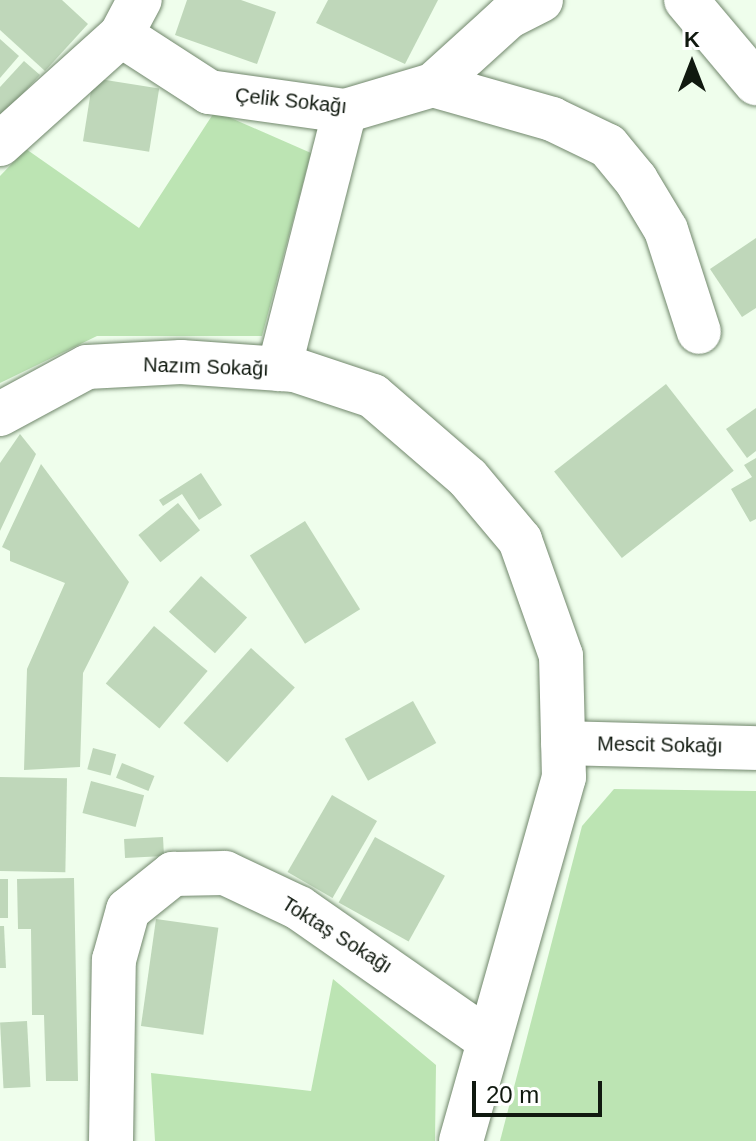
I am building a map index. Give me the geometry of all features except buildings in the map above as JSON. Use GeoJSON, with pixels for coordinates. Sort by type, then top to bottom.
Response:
{"type":"FeatureCollection","features":[{"type":"Feature","properties":{"kind":"street"},"geometry":{"type":"LineString","coordinates":[[686,0],[756,83]]}},
{"type":"Feature","properties":{"kind":"street","name":"Çelik Sokağı"},"geometry":{"type":"LineString","coordinates":[[130,17],[209,92],[345,111],[433,85],[516,6]]}},
{"type":"Feature","properties":{"kind":"street"},"geometry":{"type":"LineString","coordinates":[[0,144],[130,17]]}},
{"type":"Feature","properties":{"kind":"street"},"geometry":{"type":"LineString","coordinates":[[433,85],[552,119],[608,146],[636,180],[666,230],[699,332]]}},
{"type":"Feature","properties":{"kind":"street"},"geometry":{"type":"LineString","coordinates":[[279,369],[345,111]]}},
{"type":"Feature","properties":{"kind":"street","name":"Nazım Sokağı"},"geometry":{"type":"LineString","coordinates":[[0,414],[87,367],[181,362],[279,369],[373,396],[468,478],[520,540],[561,656],[564,777],[487,1039],[461,1141]]}},
{"type":"Feature","properties":{"kind":"street","name":"Mescit Sokağı"},"geometry":{"type":"LineString","coordinates":[[563,743],[756,748]]}},
{"type":"Feature","properties":{"kind":"street","name":"Toktaş Sokağı"},"geometry":{"type":"LineString","coordinates":[[111,1141],[114,960],[128,910],[173,874],[225,873],[299,908],[487,1039]]}},
{"type":"Feature","properties":{"kind":"green space"},"geometry":{"type":"Polygon","coordinates":[[[215,111],[311,153],[262,336],[97,336],[0,383],[0,176],[26,149],[139,228],[215,111]]]}},
{"type":"Feature","properties":{"kind":"green space"},"geometry":{"type":"Polygon","coordinates":[[[614,789],[756,791],[756,1141],[500,1141],[582,826],[614,789]]]}},
{"type":"Feature","properties":{"kind":"green space"},"geometry":{"type":"Polygon","coordinates":[[[333,979],[436,1065],[435,1141],[155,1141],[151,1073],[311,1091],[333,979]]]}}]}
